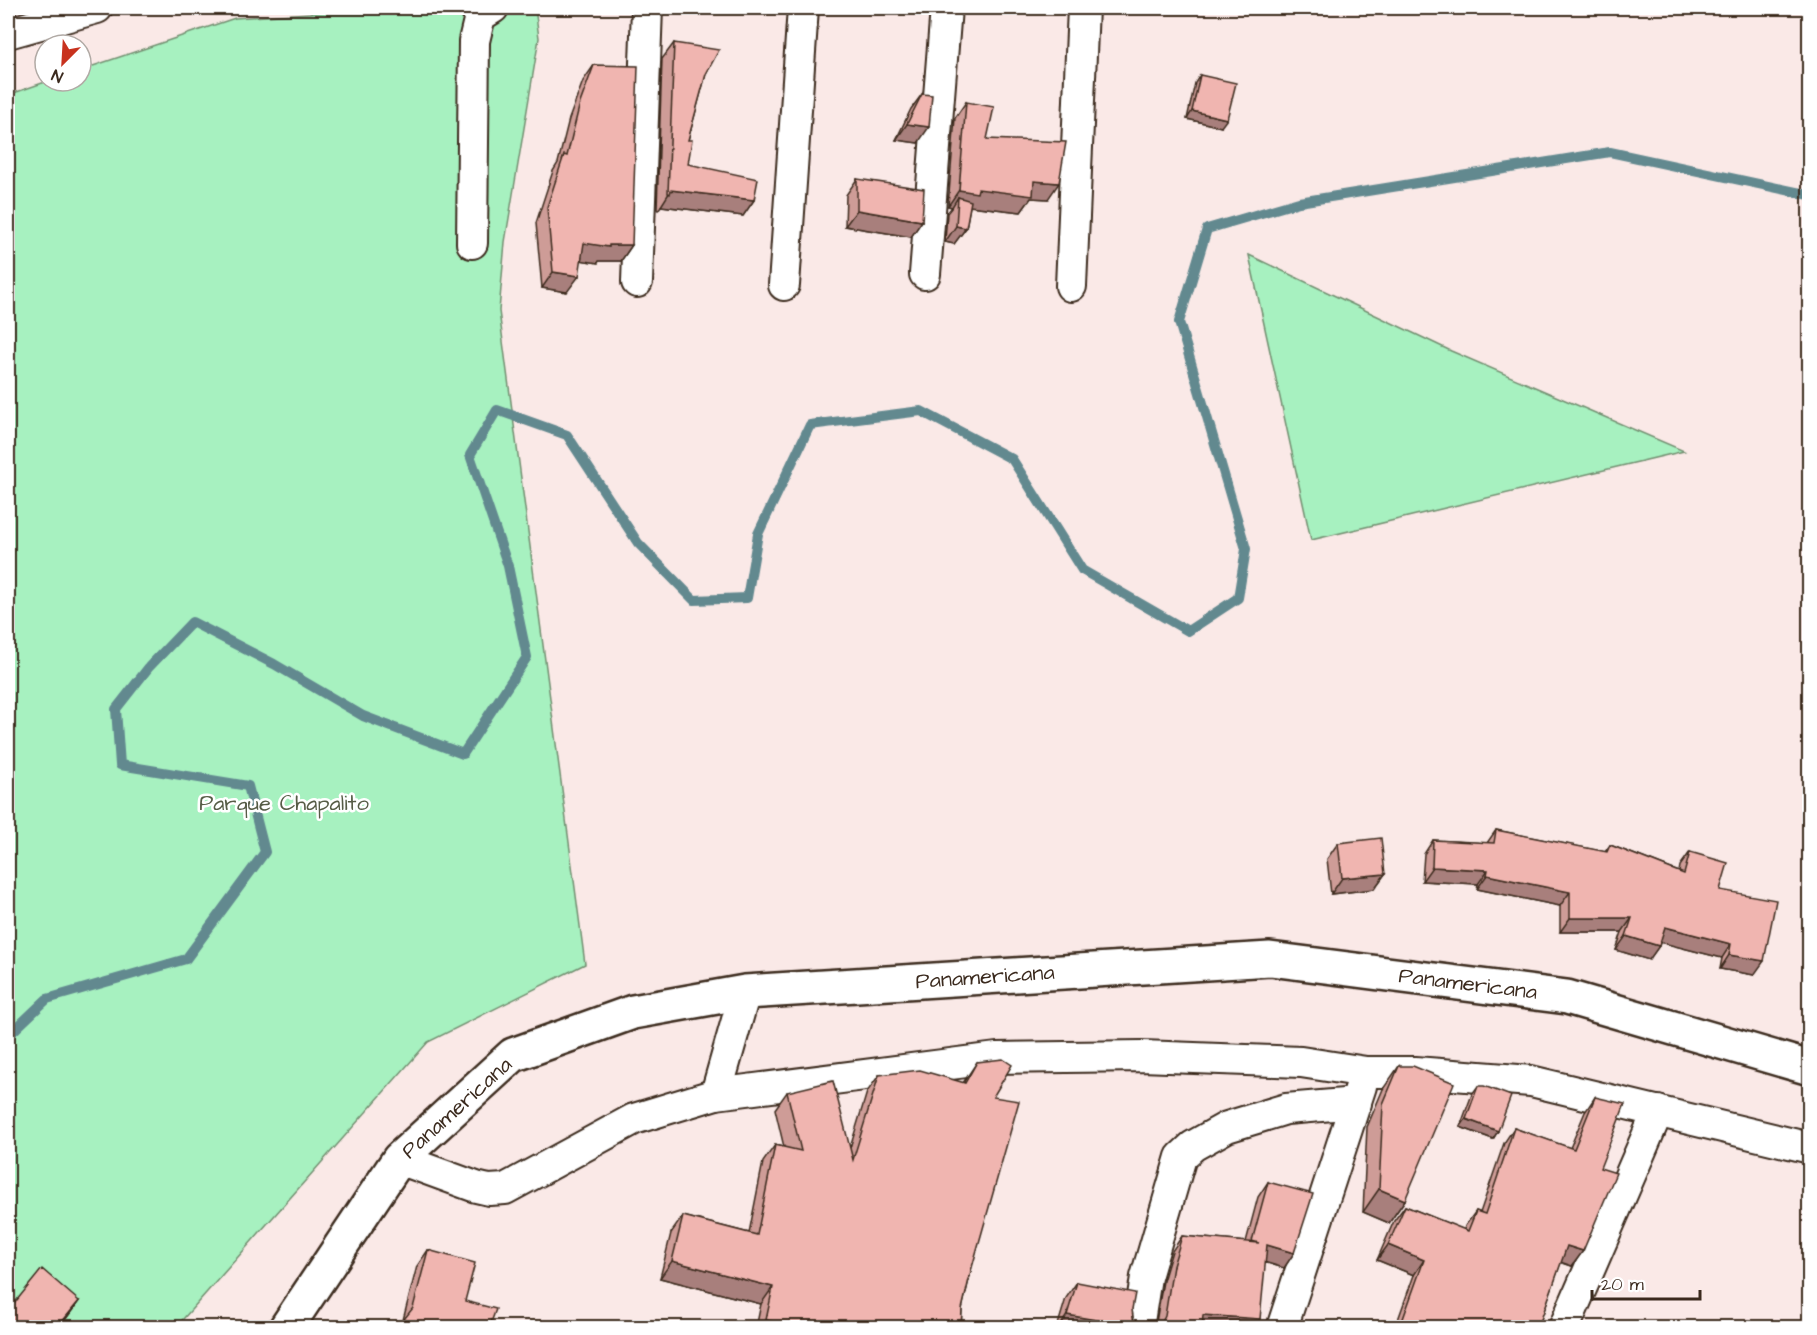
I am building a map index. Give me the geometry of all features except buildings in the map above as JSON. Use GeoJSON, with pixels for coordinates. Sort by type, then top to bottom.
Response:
{"type":"FeatureCollection","features":[{"type":"Feature","properties":{"kind":"main road","name":"Panamericana"},"geometry":{"type":"LineString","coordinates":[[286,1328],[399,1159],[513,1055],[633,1012],[745,992],[1270,959],[1567,997],[1809,1068]]}},
{"type":"Feature","properties":{"kind":"street"},"geometry":{"type":"LineString","coordinates":[[8,33],[97,8]]}},
{"type":"Feature","properties":{"kind":"street"},"geometry":{"type":"LineString","coordinates":[[472,243],[474,41],[480,16],[493,8]]}},
{"type":"Feature","properties":{"kind":"street"},"geometry":{"type":"LineString","coordinates":[[638,282],[647,8]]}},
{"type":"Feature","properties":{"kind":"street"},"geometry":{"type":"LineString","coordinates":[[784,285],[804,8]]}},
{"type":"Feature","properties":{"kind":"street"},"geometry":{"type":"LineString","coordinates":[[925,274],[946,8]]}},
{"type":"Feature","properties":{"kind":"street"},"geometry":{"type":"LineString","coordinates":[[1071,286],[1083,8]]}},
{"type":"Feature","properties":{"kind":"street"},"geometry":{"type":"LineString","coordinates":[[716,1094],[745,992]]}},
{"type":"Feature","properties":{"kind":"street"},"geometry":{"type":"LineString","coordinates":[[399,1159],[476,1187],[489,1190],[505,1189],[634,1119],[716,1094],[997,1058],[1142,1056],[1301,1062],[1366,1072],[1415,1072],[1531,1082],[1809,1148]]}},
{"type":"Feature","properties":{"kind":"street"},"geometry":{"type":"LineString","coordinates":[[1282,1328],[1366,1072]]}},
{"type":"Feature","properties":{"kind":"street"},"geometry":{"type":"LineString","coordinates":[[1138,1328],[1146,1277],[1182,1157],[1193,1146],[1227,1127],[1286,1109],[1356,1103]]}},
{"type":"Feature","properties":{"kind":"street"},"geometry":{"type":"LineString","coordinates":[[1564,1328],[1658,1111]]}},
{"type":"Feature","properties":{"kind":"green space","name":"Parque Chapalito"},"geometry":{"type":"Polygon","coordinates":[[[383,8],[535,8],[539,38],[505,242],[499,311],[585,964],[428,1042],[176,1327],[8,1327],[8,95],[33,86],[33,93],[93,93],[93,66],[235,18],[383,8]]]}},
{"type":"Feature","properties":{"kind":"green space"},"geometry":{"type":"Polygon","coordinates":[[[1249,255],[1451,351],[1684,451],[1311,540],[1249,255]]]}},
{"type":"Feature","properties":{"kind":"waterway"},"geometry":{"type":"LineString","coordinates":[[8,1036],[47,999],[186,959],[265,852],[248,786],[120,765],[116,709],[149,667],[192,622],[274,664],[363,716],[463,754],[527,657],[508,566],[470,455],[497,410],[567,435],[638,543],[694,600],[747,598],[758,534],[810,425],[921,411],[1012,459],[1082,570],[1188,631],[1238,598],[1246,549],[1179,322],[1207,229],[1299,202],[1610,152],[1810,195]]}}]}
